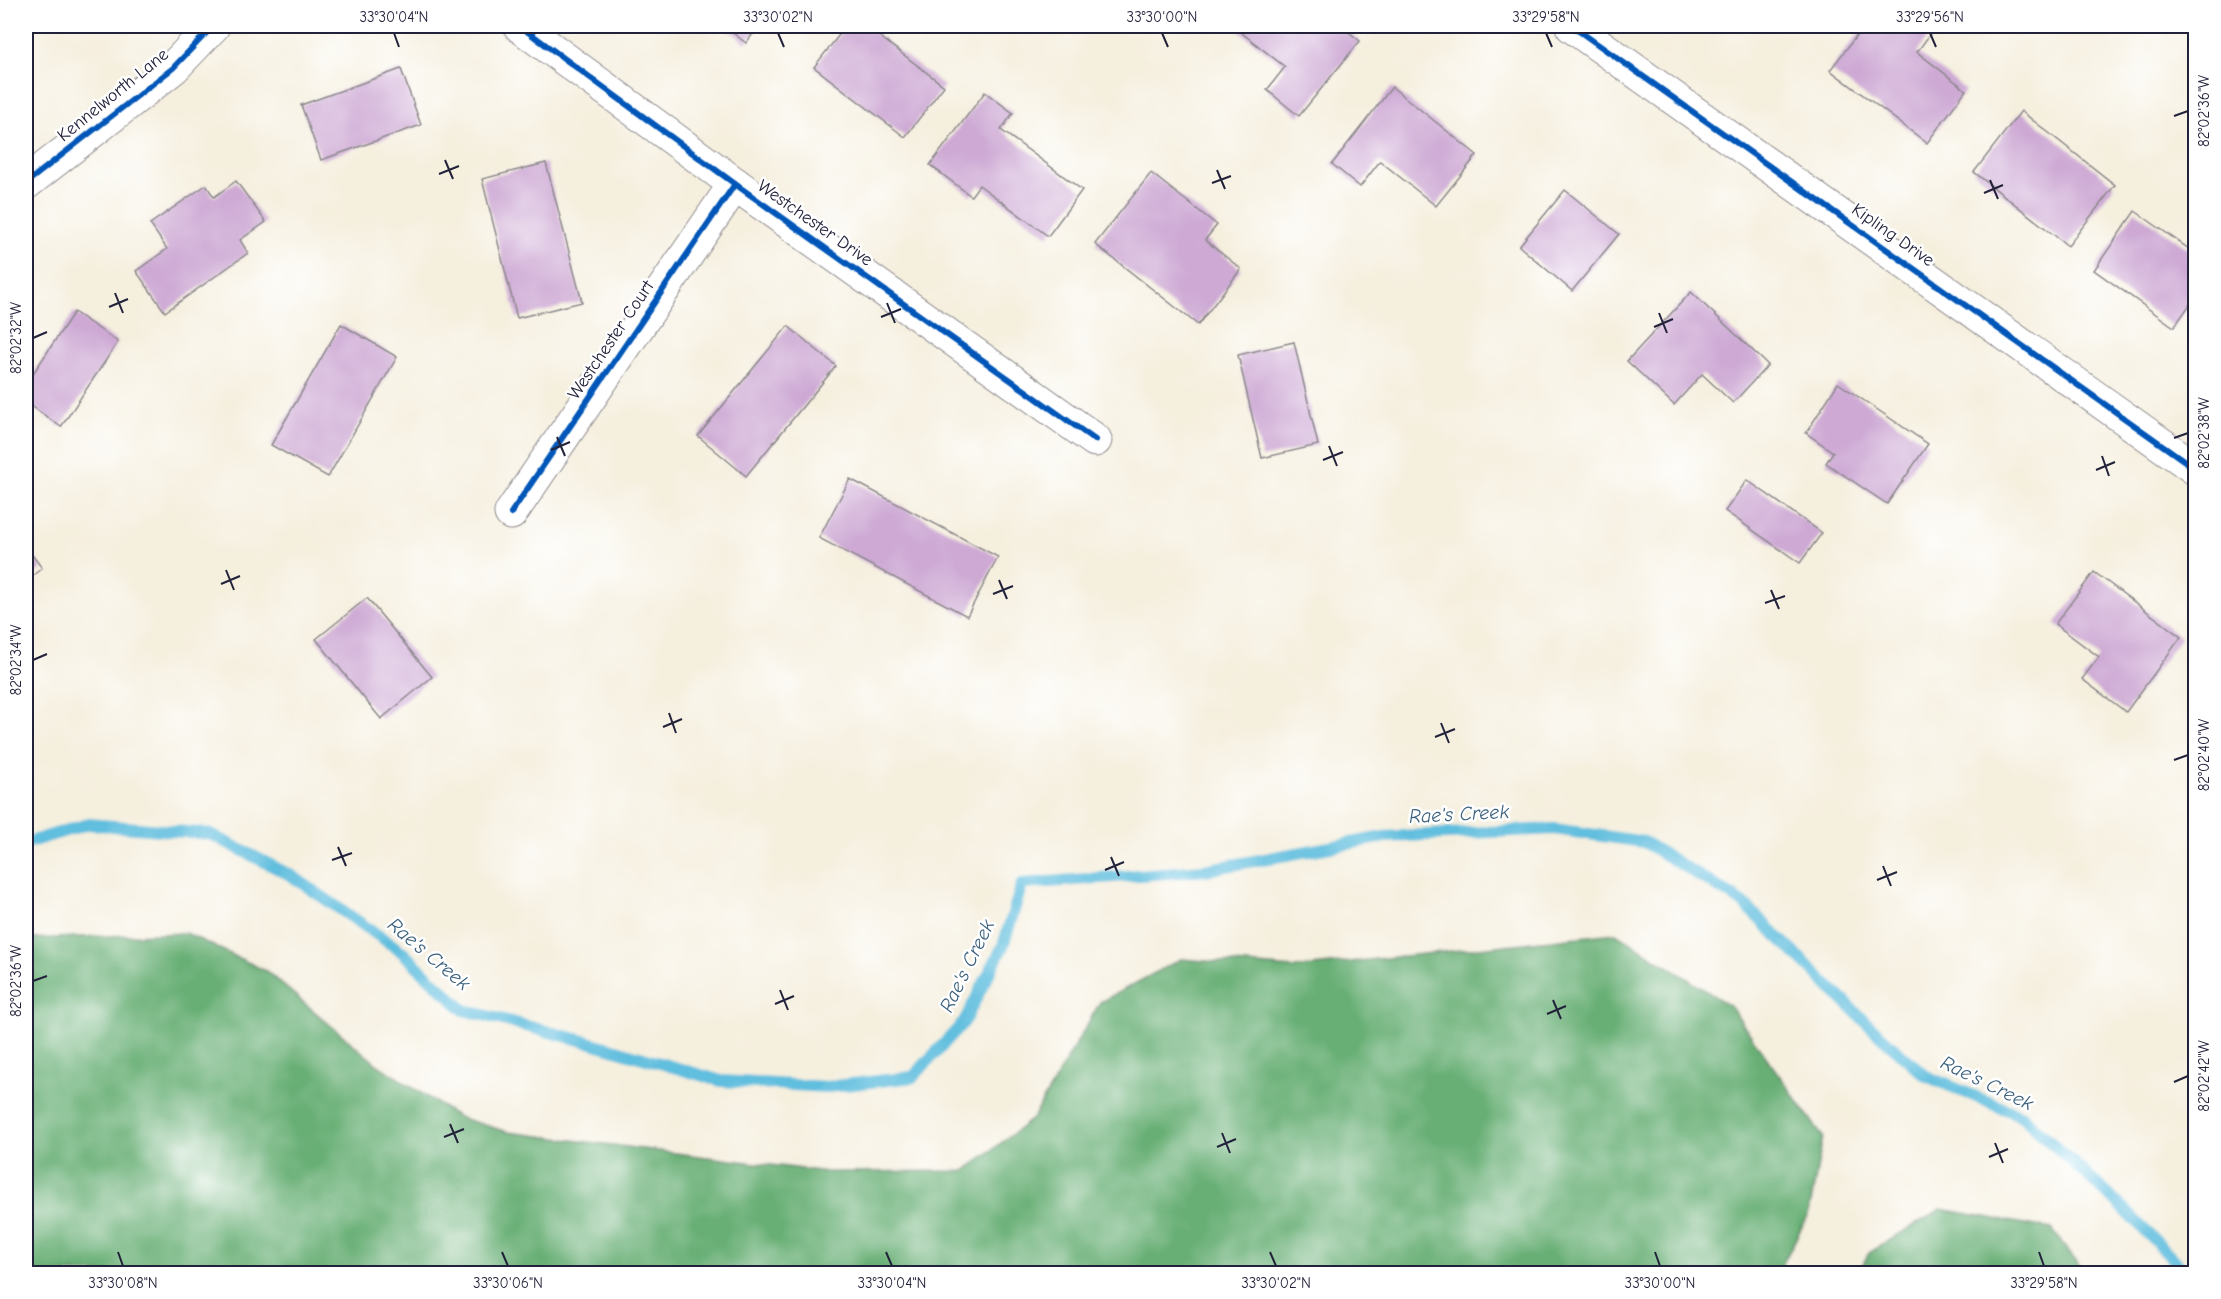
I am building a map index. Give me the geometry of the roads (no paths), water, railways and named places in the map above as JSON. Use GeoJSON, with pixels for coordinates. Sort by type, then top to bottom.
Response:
{"type":"FeatureCollection","features":[{"type":"Feature","properties":{"kind":"street","name":"Kennelworth Lane"},"geometry":{"type":"LineString","coordinates":[[26,183],[173,68],[213,26]]}},
{"type":"Feature","properties":{"kind":"street","name":"Westchester Drive"},"geometry":{"type":"LineString","coordinates":[[520,26],[735,184],[1095,440]]}},
{"type":"Feature","properties":{"kind":"street","name":"Kipling Drive"},"geometry":{"type":"LineString","coordinates":[[1572,26],[2196,469]]}},
{"type":"Feature","properties":{"kind":"street","name":"Westchester Court"},"geometry":{"type":"LineString","coordinates":[[511,513],[735,184]]}},
{"type":"Feature","properties":{"kind":"waterway","name":"Rae's Creek"},"geometry":{"type":"LineString","coordinates":[[26,843],[88,824],[210,834],[292,876],[401,951],[464,1010],[592,1043],[721,1081],[827,1087],[913,1077],[964,1022],[1003,946],[1022,884],[1205,870],[1384,837],[1554,829],[1644,842],[1742,902],[1872,1028],[1926,1076],[2022,1116],[2124,1209],[2187,1274]]}}]}
